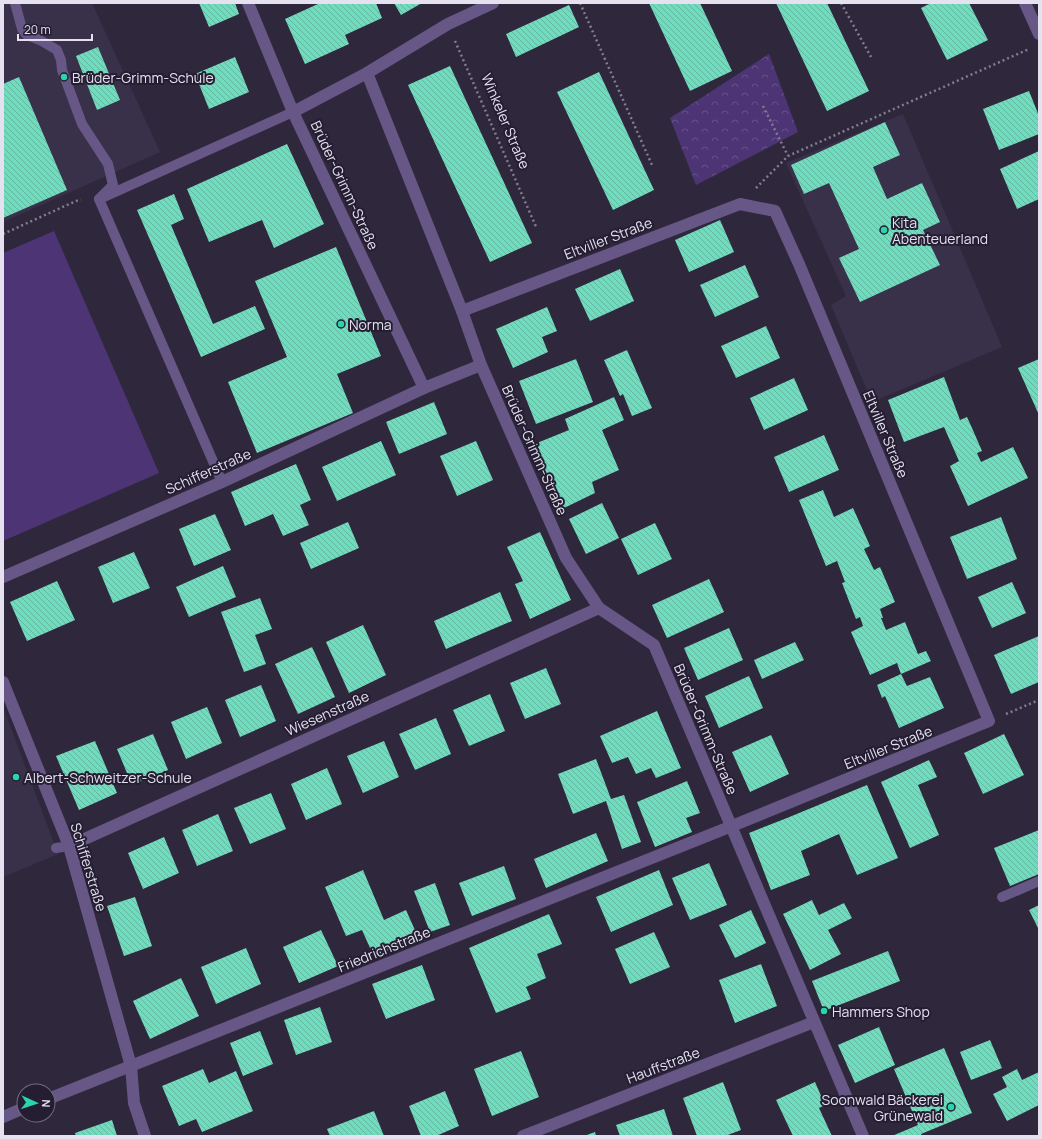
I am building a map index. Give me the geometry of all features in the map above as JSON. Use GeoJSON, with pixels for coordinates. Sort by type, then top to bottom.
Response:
{"type":"FeatureCollection","features":[{"type":"Feature","properties":{"kind":"street","name":"Brüder-Grimm-Straße"},"geometry":{"type":"LineString","coordinates":[[248,3],[294,112],[424,388]]}},
{"type":"Feature","properties":{"kind":"street"},"geometry":{"type":"LineString","coordinates":[[294,112],[367,73],[448,24],[493,3]]}},
{"type":"Feature","properties":{"kind":"street"},"geometry":{"type":"LineString","coordinates":[[1025,3],[1039,34]]}},
{"type":"Feature","properties":{"kind":"street","name":"Brüder-Grimm-Straße"},"geometry":{"type":"LineString","coordinates":[[367,73],[462,311],[481,364],[566,558],[598,608],[654,645],[863,1136]]}},
{"type":"Feature","properties":{"kind":"street","name":"Eltviller Straße"},"geometry":{"type":"LineString","coordinates":[[462,311],[740,204],[775,211],[799,264],[989,721],[732,826]]}},
{"type":"Feature","properties":{"kind":"street"},"geometry":{"type":"LineString","coordinates":[[424,388],[481,364]]}},
{"type":"Feature","properties":{"kind":"street","name":"Schifferstraße"},"geometry":{"type":"LineString","coordinates":[[3,577],[222,482],[424,388]]}},
{"type":"Feature","properties":{"kind":"street","name":"Wiesenstraße"},"geometry":{"type":"LineString","coordinates":[[69,846],[598,608]]}},
{"type":"Feature","properties":{"kind":"street","name":"Schifferstraße"},"geometry":{"type":"LineString","coordinates":[[3,682],[69,846],[131,1066],[134,1103],[145,1136]]}},
{"type":"Feature","properties":{"kind":"street","name":"Friedrichstraße"},"geometry":{"type":"LineString","coordinates":[[56,1096],[732,826]]}},
{"type":"Feature","properties":{"kind":"street","name":"Hauffstraße"},"geometry":{"type":"LineString","coordinates":[[523,1136],[814,1022]]}},
{"type":"Feature","properties":{"kind":"street"},"geometry":{"type":"LineString","coordinates":[[3,1117],[16,1111]]}},
{"type":"Feature","properties":{"kind":"lane"},"geometry":{"type":"LineString","coordinates":[[15,3],[22,28],[27,35],[40,40],[57,50],[61,60],[62,70],[82,124],[108,164],[113,185],[99,199]]}},
{"type":"Feature","properties":{"kind":"lane"},"geometry":{"type":"LineString","coordinates":[[99,199],[294,112]]}},
{"type":"Feature","properties":{"kind":"lane"},"geometry":{"type":"LineString","coordinates":[[99,199],[222,482]]}},
{"type":"Feature","properties":{"kind":"lane"},"geometry":{"type":"LineString","coordinates":[[56,848],[69,846]]}},
{"type":"Feature","properties":{"kind":"lane"},"geometry":{"type":"LineString","coordinates":[[1002,897],[1039,881]]}},
{"type":"Feature","properties":{"kind":"path"},"geometry":{"type":"LineString","coordinates":[[580,3],[652,165]]}},
{"type":"Feature","properties":{"kind":"path"},"geometry":{"type":"LineString","coordinates":[[841,3],[871,57]]}},
{"type":"Feature","properties":{"kind":"path","name":"Winkeler Straße"},"geometry":{"type":"LineString","coordinates":[[448,24],[537,229]]}},
{"type":"Feature","properties":{"kind":"path"},"geometry":{"type":"LineString","coordinates":[[740,204],[788,156],[1031,48]]}},
{"type":"Feature","properties":{"kind":"path"},"geometry":{"type":"LineString","coordinates":[[762,106],[788,156]]}},
{"type":"Feature","properties":{"kind":"path"},"geometry":{"type":"LineString","coordinates":[[3,234],[76,201],[99,199]]}},
{"type":"Feature","properties":{"kind":"path"},"geometry":{"type":"LineString","coordinates":[[989,721],[1039,700]]}},
{"type":"Feature","properties":{"kind":"shaded area","name":"Brüder-Grimm-Schule"},"geometry":{"type":"Polygon","coordinates":[[[3,3],[92,3],[160,152],[3,222],[3,3]]]}},
{"type":"Feature","properties":{"kind":"shaded area","name":"Kita Abenteuerland"},"geometry":{"type":"Polygon","coordinates":[[[903,114],[1002,347],[872,402],[831,305],[846,296],[786,163],[903,114]]]}},
{"type":"Feature","properties":{"kind":"shaded area","name":"Albert-Schweitzer-Schule"},"geometry":{"type":"Polygon","coordinates":[[[3,707],[58,854],[3,877],[3,707]]]}},
{"type":"Feature","properties":{"kind":"green space"},"geometry":{"type":"Polygon","coordinates":[[[769,54],[798,132],[696,185],[670,118],[769,54]]]}},
{"type":"Feature","properties":{"kind":"green space"},"geometry":{"type":"Polygon","coordinates":[[[54,231],[159,473],[3,541],[3,253],[54,231]]]}},
{"type":"Feature","properties":{"kind":"building"},"geometry":{"type":"Polygon","coordinates":[[[199,3],[235,3],[239,14],[209,27],[199,3]]]}},
{"type":"Feature","properties":{"kind":"building"},"geometry":{"type":"Polygon","coordinates":[[[320,3],[376,3],[382,18],[345,35],[349,44],[305,64],[285,19],[320,3]]]}},
{"type":"Feature","properties":{"kind":"building"},"geometry":{"type":"Polygon","coordinates":[[[394,3],[422,3],[401,15],[394,3]]]}},
{"type":"Feature","properties":{"kind":"building"},"geometry":{"type":"Polygon","coordinates":[[[649,3],[700,3],[732,71],[690,91],[649,3]]]}},
{"type":"Feature","properties":{"kind":"building"},"geometry":{"type":"Polygon","coordinates":[[[776,3],[827,3],[869,91],[827,111],[776,3]]]}},
{"type":"Feature","properties":{"kind":"building"},"geometry":{"type":"Polygon","coordinates":[[[931,3],[969,3],[988,40],[947,60],[921,8],[931,3]]]}},
{"type":"Feature","properties":{"kind":"building"},"geometry":{"type":"Polygon","coordinates":[[[569,5],[579,27],[516,57],[506,34],[569,5]]]}},
{"type":"Feature","properties":{"kind":"building"},"geometry":{"type":"Polygon","coordinates":[[[98,47],[120,100],[97,110],[76,56],[98,47]]]}},
{"type":"Feature","properties":{"kind":"building"},"geometry":{"type":"Polygon","coordinates":[[[235,57],[249,92],[209,109],[195,74],[235,57]]]}},
{"type":"Feature","properties":{"kind":"building"},"geometry":{"type":"Polygon","coordinates":[[[450,66],[532,243],[490,262],[408,85],[450,66]]]}},
{"type":"Feature","properties":{"kind":"building"},"geometry":{"type":"Polygon","coordinates":[[[599,72],[654,190],[613,210],[557,92],[599,72]]]}},
{"type":"Feature","properties":{"kind":"building"},"geometry":{"type":"Polygon","coordinates":[[[19,77],[67,190],[3,218],[3,84],[19,77]]]}},
{"type":"Feature","properties":{"kind":"building"},"geometry":{"type":"Polygon","coordinates":[[[1029,91],[1039,116],[1039,134],[999,150],[983,109],[1029,91]]]}},
{"type":"Feature","properties":{"kind":"building"},"geometry":{"type":"Polygon","coordinates":[[[885,122],[900,155],[873,167],[887,199],[922,183],[940,222],[923,230],[940,265],[860,302],[839,258],[859,249],[829,183],[804,194],[791,165],[885,122]]]}},
{"type":"Feature","properties":{"kind":"building"},"geometry":{"type":"Polygon","coordinates":[[[287,144],[324,224],[274,248],[262,220],[209,242],[187,189],[287,144]]]}},
{"type":"Feature","properties":{"kind":"building"},"geometry":{"type":"Polygon","coordinates":[[[1039,151],[1039,199],[1017,209],[1000,169],[1039,151]]]}},
{"type":"Feature","properties":{"kind":"building"},"geometry":{"type":"Polygon","coordinates":[[[174,194],[184,219],[171,225],[213,324],[255,306],[265,329],[201,357],[137,210],[174,194]]]}},
{"type":"Feature","properties":{"kind":"building"},"geometry":{"type":"Polygon","coordinates":[[[720,220],[734,252],[689,272],[675,240],[720,220]]]}},
{"type":"Feature","properties":{"kind":"building"},"geometry":{"type":"Polygon","coordinates":[[[336,247],[381,356],[337,374],[353,413],[257,453],[228,382],[287,357],[255,281],[336,247]]]}},
{"type":"Feature","properties":{"kind":"building"},"geometry":{"type":"Polygon","coordinates":[[[745,265],[759,297],[715,317],[700,285],[745,265]]]}},
{"type":"Feature","properties":{"kind":"building"},"geometry":{"type":"Polygon","coordinates":[[[620,269],[634,301],[590,321],[575,289],[620,269]]]}},
{"type":"Feature","properties":{"kind":"building"},"geometry":{"type":"Polygon","coordinates":[[[547,307],[557,331],[542,337],[548,352],[513,368],[496,329],[547,307]]]}},
{"type":"Feature","properties":{"kind":"building"},"geometry":{"type":"Polygon","coordinates":[[[766,326],[780,358],[736,378],[721,346],[766,326]]]}},
{"type":"Feature","properties":{"kind":"building"},"geometry":{"type":"Polygon","coordinates":[[[627,350],[652,408],[632,416],[623,394],[620,396],[604,360],[627,350]]]}},
{"type":"Feature","properties":{"kind":"building"},"geometry":{"type":"Polygon","coordinates":[[[576,359],[593,402],[536,424],[519,381],[576,359]]]}},
{"type":"Feature","properties":{"kind":"building"},"geometry":{"type":"Polygon","coordinates":[[[1039,359],[1039,415],[1018,368],[1039,359]]]}},
{"type":"Feature","properties":{"kind":"building"},"geometry":{"type":"Polygon","coordinates":[[[944,377],[960,420],[967,417],[972,428],[982,451],[977,453],[981,462],[1013,447],[1028,478],[968,506],[950,466],[959,461],[944,427],[904,442],[888,400],[944,377]]]}},
{"type":"Feature","properties":{"kind":"building"},"geometry":{"type":"Polygon","coordinates":[[[794,378],[808,410],[764,430],[750,398],[794,378]]]}},
{"type":"Feature","properties":{"kind":"building"},"geometry":{"type":"Polygon","coordinates":[[[614,397],[624,420],[602,430],[619,470],[592,482],[595,493],[562,509],[532,445],[569,430],[565,419],[614,397]]]}},
{"type":"Feature","properties":{"kind":"building"},"geometry":{"type":"Polygon","coordinates":[[[434,402],[447,434],[399,454],[386,422],[434,402]]]}},
{"type":"Feature","properties":{"kind":"building"},"geometry":{"type":"Polygon","coordinates":[[[824,435],[839,470],[789,492],[774,457],[824,435]]]}},
{"type":"Feature","properties":{"kind":"building"},"geometry":{"type":"Polygon","coordinates":[[[381,441],[396,475],[337,501],[322,467],[381,441]]]}},
{"type":"Feature","properties":{"kind":"building"},"geometry":{"type":"Polygon","coordinates":[[[476,441],[493,480],[457,496],[440,456],[476,441]]]}},
{"type":"Feature","properties":{"kind":"building"},"geometry":{"type":"Polygon","coordinates":[[[296,464],[311,500],[300,505],[309,525],[283,536],[273,514],[245,526],[231,492],[296,464]]]}},
{"type":"Feature","properties":{"kind":"building"},"geometry":{"type":"Polygon","coordinates":[[[823,490],[834,517],[853,508],[870,546],[864,549],[874,570],[880,567],[895,602],[880,609],[883,618],[881,618],[886,630],[905,622],[918,654],[926,651],[931,661],[901,674],[897,663],[870,675],[851,632],[863,626],[860,617],[856,619],[842,583],[845,582],[837,561],[826,566],[799,500],[823,490]]]}},
{"type":"Feature","properties":{"kind":"building"},"geometry":{"type":"Polygon","coordinates":[[[602,503],[619,538],[586,554],[569,519],[602,503]]]}},
{"type":"Feature","properties":{"kind":"building"},"geometry":{"type":"Polygon","coordinates":[[[215,514],[231,550],[194,566],[179,529],[215,514]]]}},
{"type":"Feature","properties":{"kind":"building"},"geometry":{"type":"Polygon","coordinates":[[[1001,517],[1017,559],[967,579],[950,537],[1001,517]]]}},
{"type":"Feature","properties":{"kind":"building"},"geometry":{"type":"Polygon","coordinates":[[[348,522],[359,548],[311,569],[300,543],[348,522]]]}},
{"type":"Feature","properties":{"kind":"building"},"geometry":{"type":"Polygon","coordinates":[[[655,523],[672,559],[638,575],[621,539],[655,523]]]}},
{"type":"Feature","properties":{"kind":"building"},"geometry":{"type":"Polygon","coordinates":[[[540,532],[571,600],[530,619],[515,584],[523,581],[507,547],[540,532]]]}},
{"type":"Feature","properties":{"kind":"building"},"geometry":{"type":"Polygon","coordinates":[[[134,552],[150,588],[113,603],[98,567],[134,552]]]}},
{"type":"Feature","properties":{"kind":"building"},"geometry":{"type":"Polygon","coordinates":[[[223,566],[236,597],[189,617],[176,587],[223,566]]]}},
{"type":"Feature","properties":{"kind":"building"},"geometry":{"type":"Polygon","coordinates":[[[709,579],[724,612],[667,638],[652,605],[709,579]]]}},
{"type":"Feature","properties":{"kind":"building"},"geometry":{"type":"Polygon","coordinates":[[[57,581],[75,620],[27,641],[10,602],[57,581]]]}},
{"type":"Feature","properties":{"kind":"building"},"geometry":{"type":"Polygon","coordinates":[[[1012,582],[1026,613],[992,628],[978,597],[1012,582]]]}},
{"type":"Feature","properties":{"kind":"building"},"geometry":{"type":"Polygon","coordinates":[[[500,592],[512,621],[446,649],[434,621],[500,592]]]}},
{"type":"Feature","properties":{"kind":"building"},"geometry":{"type":"Polygon","coordinates":[[[260,598],[272,629],[255,635],[266,664],[244,672],[221,612],[260,598]]]}},
{"type":"Feature","properties":{"kind":"building"},"geometry":{"type":"Polygon","coordinates":[[[363,625],[386,675],[349,693],[326,642],[363,625]]]}},
{"type":"Feature","properties":{"kind":"building"},"geometry":{"type":"Polygon","coordinates":[[[729,628],[743,660],[698,680],[684,648],[729,628]]]}},
{"type":"Feature","properties":{"kind":"building"},"geometry":{"type":"Polygon","coordinates":[[[1039,636],[1039,682],[1011,694],[994,655],[1039,636]]]}},
{"type":"Feature","properties":{"kind":"building"},"geometry":{"type":"Polygon","coordinates":[[[795,642],[804,660],[762,679],[754,660],[795,642]]]}},
{"type":"Feature","properties":{"kind":"building"},"geometry":{"type":"Polygon","coordinates":[[[312,647],[335,697],[298,714],[275,664],[312,647]]]}},
{"type":"Feature","properties":{"kind":"building"},"geometry":{"type":"Polygon","coordinates":[[[546,668],[561,704],[525,719],[510,683],[546,668]]]}},
{"type":"Feature","properties":{"kind":"building"},"geometry":{"type":"Polygon","coordinates":[[[901,674],[907,686],[930,677],[944,708],[899,728],[885,696],[882,698],[877,685],[901,674]]]}},
{"type":"Feature","properties":{"kind":"building"},"geometry":{"type":"Polygon","coordinates":[[[749,676],[763,708],[719,728],[705,696],[749,676]]]}},
{"type":"Feature","properties":{"kind":"building"},"geometry":{"type":"Polygon","coordinates":[[[261,685],[276,721],[240,737],[225,700],[261,685]]]}},
{"type":"Feature","properties":{"kind":"building"},"geometry":{"type":"Polygon","coordinates":[[[490,694],[505,731],[469,746],[453,710],[490,694]]]}},
{"type":"Feature","properties":{"kind":"building"},"geometry":{"type":"Polygon","coordinates":[[[207,707],[222,743],[186,759],[171,722],[207,707]]]}},
{"type":"Feature","properties":{"kind":"building"},"geometry":{"type":"Polygon","coordinates":[[[657,711],[681,768],[656,778],[651,768],[636,774],[628,757],[612,763],[600,736],[657,711]]]}},
{"type":"Feature","properties":{"kind":"building"},"geometry":{"type":"Polygon","coordinates":[[[436,718],[451,754],[415,770],[399,734],[436,718]]]}},
{"type":"Feature","properties":{"kind":"building"},"geometry":{"type":"Polygon","coordinates":[[[153,734],[168,770],[132,785],[117,749],[153,734]]]}},
{"type":"Feature","properties":{"kind":"building"},"geometry":{"type":"Polygon","coordinates":[[[1004,734],[1024,775],[983,794],[964,753],[1004,734]]]}},
{"type":"Feature","properties":{"kind":"building"},"geometry":{"type":"Polygon","coordinates":[[[771,735],[789,774],[750,792],[732,752],[771,735]]]}},
{"type":"Feature","properties":{"kind":"building"},"geometry":{"type":"Polygon","coordinates":[[[95,741],[117,793],[79,810],[56,756],[95,741]]]}},
{"type":"Feature","properties":{"kind":"building"},"geometry":{"type":"Polygon","coordinates":[[[384,741],[399,777],[363,793],[347,756],[384,741]]]}},
{"type":"Feature","properties":{"kind":"building"},"geometry":{"type":"Polygon","coordinates":[[[596,759],[611,799],[624,795],[641,842],[622,849],[606,801],[573,814],[558,774],[596,759]]]}},
{"type":"Feature","properties":{"kind":"building"},"geometry":{"type":"Polygon","coordinates":[[[929,760],[937,777],[918,785],[939,835],[910,848],[881,782],[929,760]]]}},
{"type":"Feature","properties":{"kind":"building"},"geometry":{"type":"Polygon","coordinates":[[[327,768],[342,804],[306,820],[291,784],[327,768]]]}},
{"type":"Feature","properties":{"kind":"building"},"geometry":{"type":"Polygon","coordinates":[[[687,781],[700,813],[686,818],[692,832],[655,847],[637,802],[687,781]]]}},
{"type":"Feature","properties":{"kind":"building"},"geometry":{"type":"Polygon","coordinates":[[[867,785],[898,858],[857,875],[839,834],[801,851],[810,875],[771,890],[749,833],[867,785]]]}},
{"type":"Feature","properties":{"kind":"building"},"geometry":{"type":"Polygon","coordinates":[[[271,793],[286,829],[250,844],[234,808],[271,793]]]}},
{"type":"Feature","properties":{"kind":"building"},"geometry":{"type":"Polygon","coordinates":[[[218,814],[233,851],[197,866],[182,830],[218,814]]]}},
{"type":"Feature","properties":{"kind":"building"},"geometry":{"type":"Polygon","coordinates":[[[1039,830],[1039,874],[1010,886],[994,848],[1039,830]]]}},
{"type":"Feature","properties":{"kind":"building"},"geometry":{"type":"Polygon","coordinates":[[[596,833],[608,861],[546,888],[534,859],[596,833]]]}},
{"type":"Feature","properties":{"kind":"building"},"geometry":{"type":"Polygon","coordinates":[[[164,837],[179,873],[143,889],[128,853],[164,837]]]}},
{"type":"Feature","properties":{"kind":"building"},"geometry":{"type":"Polygon","coordinates":[[[709,863],[727,905],[690,920],[672,878],[709,863]]]}},
{"type":"Feature","properties":{"kind":"building"},"geometry":{"type":"Polygon","coordinates":[[[504,866],[516,899],[472,916],[459,883],[504,866]]]}},
{"type":"Feature","properties":{"kind":"building"},"geometry":{"type":"Polygon","coordinates":[[[363,870],[384,920],[406,910],[418,937],[374,957],[362,930],[346,936],[325,887],[363,870]]]}},
{"type":"Feature","properties":{"kind":"building"},"geometry":{"type":"Polygon","coordinates":[[[659,870],[673,905],[611,932],[596,897],[659,870]]]}},
{"type":"Feature","properties":{"kind":"building"},"geometry":{"type":"Polygon","coordinates":[[[435,883],[450,925],[430,932],[414,891],[435,883]]]}},
{"type":"Feature","properties":{"kind":"building"},"geometry":{"type":"Polygon","coordinates":[[[135,897],[152,946],[124,956],[107,906],[135,897]]]}},
{"type":"Feature","properties":{"kind":"building"},"geometry":{"type":"Polygon","coordinates":[[[812,900],[819,915],[844,903],[852,918],[828,930],[841,954],[810,970],[783,914],[812,900]]]}},
{"type":"Feature","properties":{"kind":"building"},"geometry":{"type":"Polygon","coordinates":[[[1039,905],[1039,930],[1029,910],[1039,905]]]}},
{"type":"Feature","properties":{"kind":"building"},"geometry":{"type":"Polygon","coordinates":[[[751,910],[766,943],[735,958],[719,925],[751,910]]]}},
{"type":"Feature","properties":{"kind":"building"},"geometry":{"type":"Polygon","coordinates":[[[549,914],[562,944],[537,954],[546,978],[526,987],[531,999],[496,1013],[469,948],[549,914]]]}},
{"type":"Feature","properties":{"kind":"building"},"geometry":{"type":"Polygon","coordinates":[[[321,930],[338,966],[299,983],[283,947],[321,930]]]}},
{"type":"Feature","properties":{"kind":"building"},"geometry":{"type":"Polygon","coordinates":[[[654,932],[670,967],[630,984],[615,949],[654,932]]]}},
{"type":"Feature","properties":{"kind":"building"},"geometry":{"type":"Polygon","coordinates":[[[246,948],[261,984],[216,1004],[201,967],[246,948]]]}},
{"type":"Feature","properties":{"kind":"building"},"geometry":{"type":"Polygon","coordinates":[[[888,951],[900,981],[824,1011],[812,981],[888,951]]]}},
{"type":"Feature","properties":{"kind":"building"},"geometry":{"type":"Polygon","coordinates":[[[761,964],[777,1006],[735,1023],[719,980],[761,964]]]}},
{"type":"Feature","properties":{"kind":"building"},"geometry":{"type":"Polygon","coordinates":[[[422,965],[435,1000],[386,1019],[372,984],[422,965]]]}},
{"type":"Feature","properties":{"kind":"building"},"geometry":{"type":"Polygon","coordinates":[[[181,978],[199,1016],[150,1039],[133,1001],[181,978]]]}},
{"type":"Feature","properties":{"kind":"building"},"geometry":{"type":"Polygon","coordinates":[[[320,1007],[332,1042],[296,1055],[284,1020],[320,1007]]]}},
{"type":"Feature","properties":{"kind":"building"},"geometry":{"type":"Polygon","coordinates":[[[879,1027],[895,1065],[855,1083],[838,1045],[879,1027]]]}},
{"type":"Feature","properties":{"kind":"building"},"geometry":{"type":"Polygon","coordinates":[[[260,1031],[273,1064],[243,1076],[230,1043],[260,1031]]]}},
{"type":"Feature","properties":{"kind":"building"},"geometry":{"type":"Polygon","coordinates":[[[990,1040],[1002,1068],[971,1080],[960,1052],[990,1040]]]}},
{"type":"Feature","properties":{"kind":"building"},"geometry":{"type":"Polygon","coordinates":[[[944,1048],[972,1113],[921,1134],[922,1136],[892,1136],[918,1125],[894,1069],[944,1048]]]}},
{"type":"Feature","properties":{"kind":"building"},"geometry":{"type":"Polygon","coordinates":[[[521,1051],[539,1097],[492,1116],[474,1069],[521,1051]]]}},
{"type":"Feature","properties":{"kind":"building"},"geometry":{"type":"Polygon","coordinates":[[[203,1069],[209,1083],[236,1071],[253,1111],[202,1132],[196,1119],[179,1126],[162,1086],[203,1069]]]}},
{"type":"Feature","properties":{"kind":"building"},"geometry":{"type":"Polygon","coordinates":[[[1017,1069],[1022,1080],[1039,1072],[1039,1105],[1007,1121],[993,1094],[1007,1087],[1002,1077],[1017,1069]]]}},
{"type":"Feature","properties":{"kind":"building"},"geometry":{"type":"Polygon","coordinates":[[[723,1082],[741,1130],[725,1136],[697,1136],[683,1098],[723,1082]]]}},
{"type":"Feature","properties":{"kind":"building"},"geometry":{"type":"Polygon","coordinates":[[[815,1082],[825,1105],[819,1108],[832,1136],[793,1136],[776,1100],[815,1082]]]}},
{"type":"Feature","properties":{"kind":"building"},"geometry":{"type":"Polygon","coordinates":[[[445,1091],[459,1126],[436,1136],[421,1136],[409,1106],[445,1091]]]}},
{"type":"Feature","properties":{"kind":"building"},"geometry":{"type":"Polygon","coordinates":[[[664,1109],[673,1136],[620,1136],[616,1125],[664,1109]]]}},
{"type":"Feature","properties":{"kind":"building"},"geometry":{"type":"Polygon","coordinates":[[[374,1111],[384,1136],[330,1136],[327,1129],[374,1111]]]}},
{"type":"Feature","properties":{"kind":"building"},"geometry":{"type":"Polygon","coordinates":[[[112,1120],[117,1136],[76,1136],[75,1133],[112,1120]]]}},
{"type":"Feature","properties":{"kind":"building"},"geometry":{"type":"Polygon","coordinates":[[[595,1132],[596,1136],[584,1136],[595,1132]]]}},
{"type":"Feature","properties":{"kind":"place","name":"Brüder-Grimm-Schule"},"geometry":{"type":"Point","coordinates":[64,77]}},
{"type":"Feature","properties":{"kind":"place","name":"Kita Abenteuerland"},"geometry":{"type":"Point","coordinates":[884,230]}},
{"type":"Feature","properties":{"kind":"place","name":"Norma"},"geometry":{"type":"Point","coordinates":[341,324]}},
{"type":"Feature","properties":{"kind":"place","name":"Albert-Schweitzer-Schule"},"geometry":{"type":"Point","coordinates":[16,777]}},
{"type":"Feature","properties":{"kind":"place","name":"Hammers Shop"},"geometry":{"type":"Point","coordinates":[824,1011]}},
{"type":"Feature","properties":{"kind":"place","name":"Soonwald Bäckerei Grünewald"},"geometry":{"type":"Point","coordinates":[951,1107]}}]}
